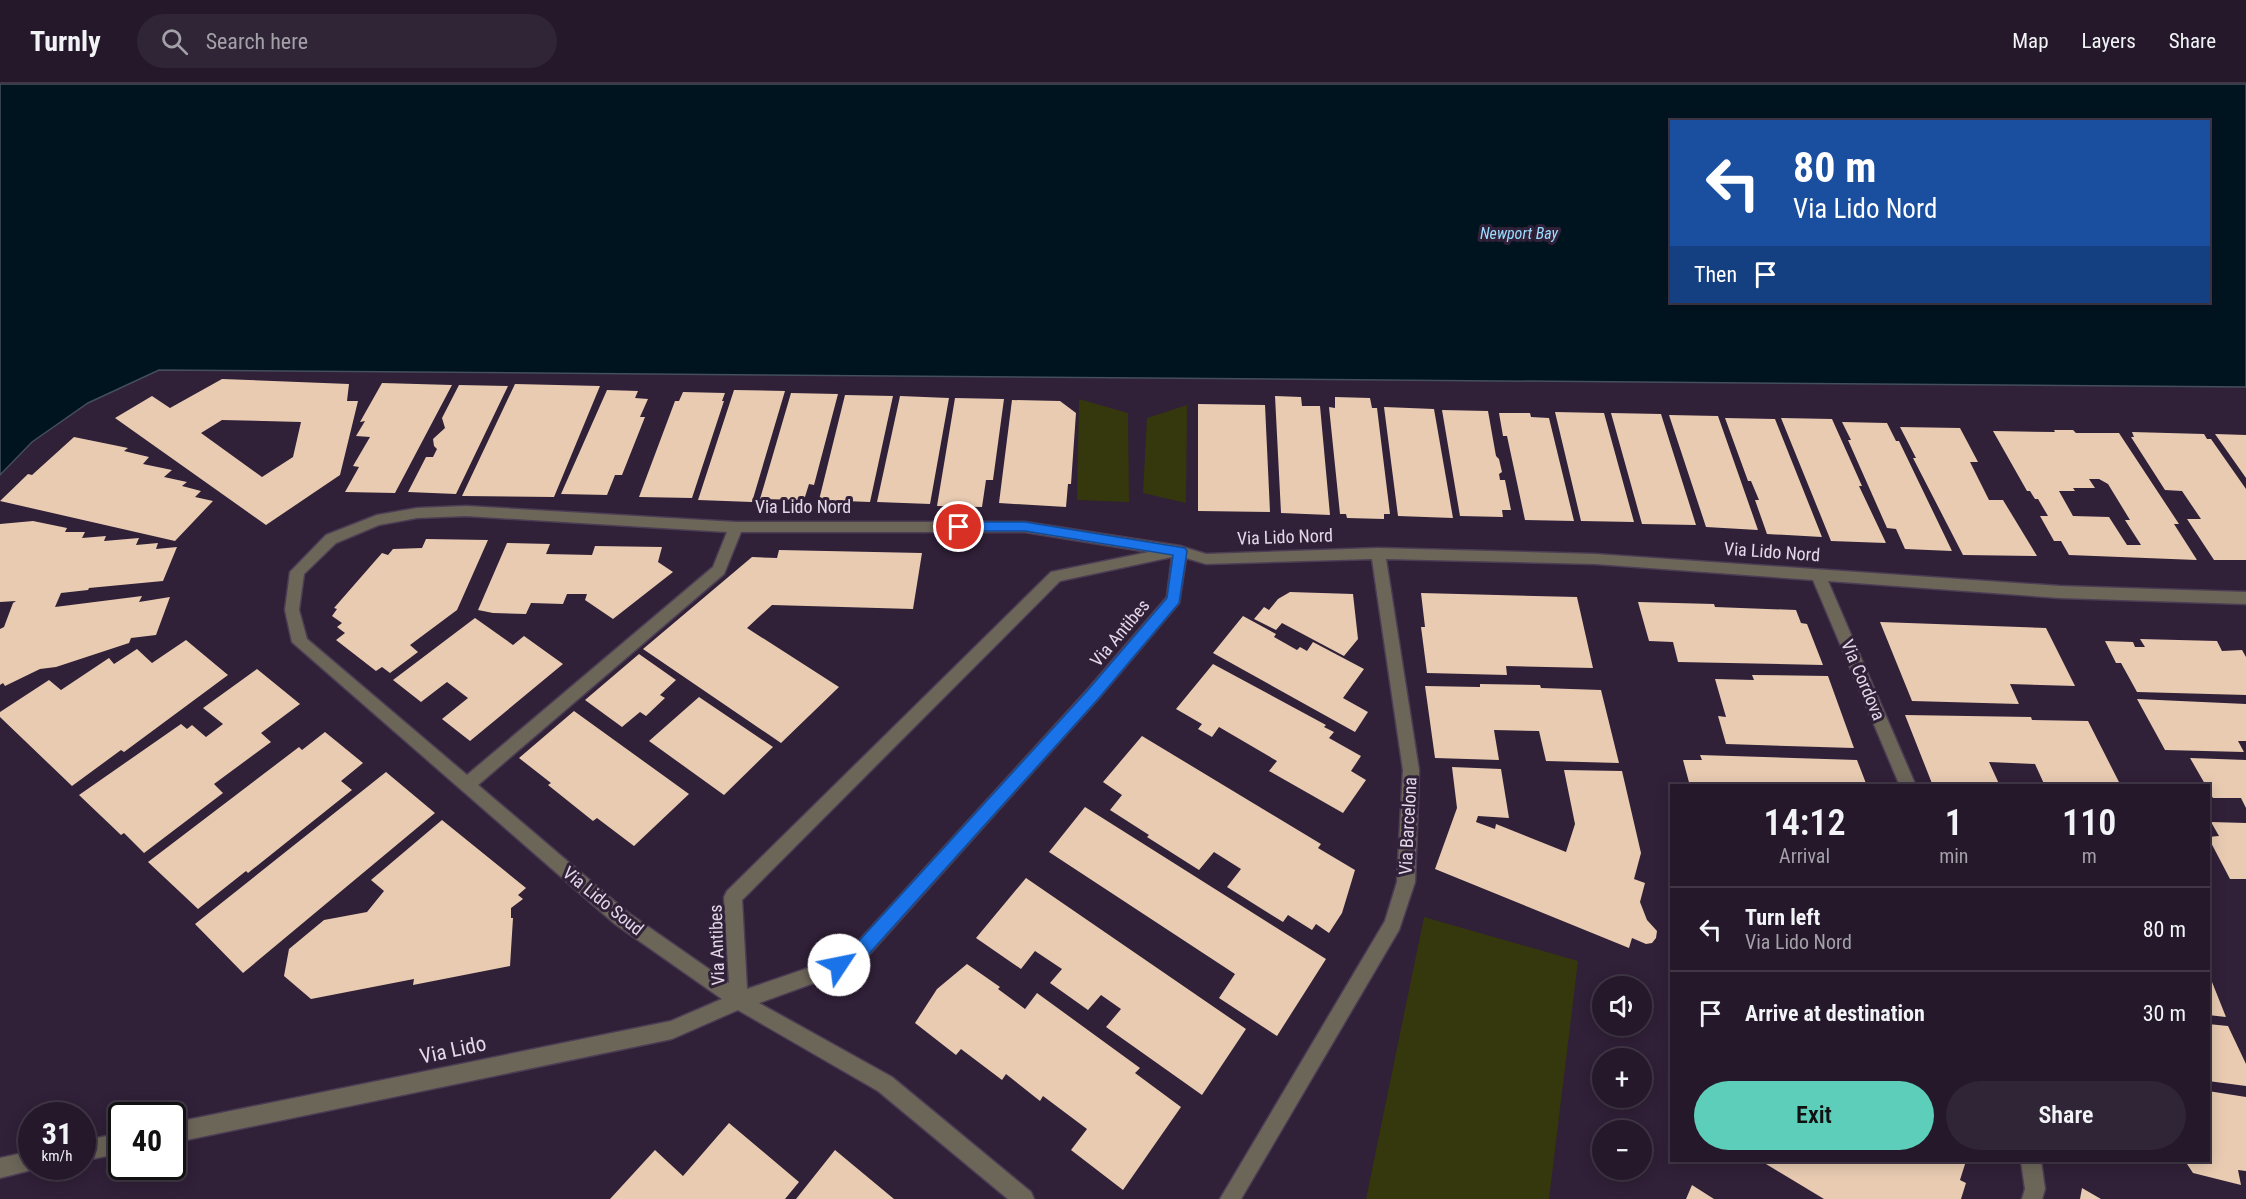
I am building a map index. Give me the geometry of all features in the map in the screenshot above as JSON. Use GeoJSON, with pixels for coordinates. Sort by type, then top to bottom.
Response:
{"type":"FeatureCollection","features":[{"type":"Feature","properties":{"kind":"street","name":"Via Lido Nord"},"geometry":{"type":"LineString","coordinates":[[331,539],[377,520],[417,513],[466,511],[736,527],[1025,527],[1180,551],[1206,559],[1378,553],[1594,559],[2060,592],[2246,598]]}},
{"type":"Feature","properties":{"kind":"street"},"geometry":{"type":"LineString","coordinates":[[467,785],[719,570],[736,527]]}},
{"type":"Feature","properties":{"kind":"street","name":"Via Lido Soud"},"geometry":{"type":"LineString","coordinates":[[331,539],[297,572],[292,610],[300,642],[621,918],[739,1001],[885,1084],[1024,1199]]}},
{"type":"Feature","properties":{"kind":"street","name":"Via Antibes"},"geometry":{"type":"LineString","coordinates":[[1180,551],[1174,599],[1093,694],[852,961],[739,1001],[733,897],[1056,576],[1180,551]]}},
{"type":"Feature","properties":{"kind":"street","name":"Via Barcelona"},"geometry":{"type":"LineString","coordinates":[[1230,1199],[1393,924],[1406,882],[1411,770],[1378,553]]}},
{"type":"Feature","properties":{"kind":"street","name":"Via Cordova"},"geometry":{"type":"LineString","coordinates":[[1818,574],[1907,784]]}},
{"type":"Feature","properties":{"kind":"street","name":"Via Lido"},"geometry":{"type":"LineString","coordinates":[[186,1130],[672,1030],[739,1001]]}},
{"type":"Feature","properties":{"kind":"street"},"geometry":{"type":"LineString","coordinates":[[2031,1162],[2035,1189],[2032,1199]]}},
{"type":"Feature","properties":{"kind":"street"},"geometry":{"type":"LineString","coordinates":[[0,1168],[18,1164]]}},
{"type":"Feature","properties":{"kind":"shaded area"},"geometry":{"type":"Polygon","coordinates":[[[1079,399],[1128,413],[1129,502],[1077,500],[1079,399]]]}},
{"type":"Feature","properties":{"kind":"shaded area"},"geometry":{"type":"Polygon","coordinates":[[[1187,405],[1186,503],[1143,493],[1147,418],[1187,405]]]}},
{"type":"Feature","properties":{"kind":"shaded area"},"geometry":{"type":"Polygon","coordinates":[[[1424,917],[1578,961],[1549,1199],[1366,1199],[1424,917]]]}},
{"type":"Feature","properties":{"kind":"water","name":"Newport Bay"},"geometry":{"type":"Polygon","coordinates":[[[0,84],[2246,84],[2246,387],[159,370],[88,403],[32,442],[0,475],[0,84]]]}},
{"type":"Feature","properties":{"kind":"building"},"geometry":{"type":"Polygon","coordinates":[[[222,379],[349,384],[347,401],[358,401],[340,475],[266,525],[115,418],[152,396],[170,408],[222,379]],[[222,420],[201,433],[262,477],[293,457],[301,422],[222,420]]]}},
{"type":"Feature","properties":{"kind":"building"},"geometry":{"type":"Polygon","coordinates":[[[382,383],[452,385],[395,493],[345,492],[359,467],[353,466],[370,437],[356,436],[365,421],[360,422],[382,383]]]}},
{"type":"Feature","properties":{"kind":"building"},"geometry":{"type":"Polygon","coordinates":[[[515,384],[600,386],[554,497],[462,496],[515,384]]]}},
{"type":"Feature","properties":{"kind":"building"},"geometry":{"type":"Polygon","coordinates":[[[459,385],[508,386],[456,494],[408,492],[426,457],[433,457],[437,449],[433,439],[445,428],[442,418],[459,385]]]}},
{"type":"Feature","properties":{"kind":"building"},"geometry":{"type":"Polygon","coordinates":[[[607,390],[638,391],[635,398],[648,399],[640,417],[645,417],[622,475],[615,475],[607,495],[561,494],[607,390]]]}},
{"type":"Feature","properties":{"kind":"building"},"geometry":{"type":"Polygon","coordinates":[[[734,390],[785,391],[752,502],[698,500],[734,390]]]}},
{"type":"Feature","properties":{"kind":"building"},"geometry":{"type":"Polygon","coordinates":[[[683,392],[725,393],[692,498],[639,497],[675,401],[679,401],[683,392]]]}},
{"type":"Feature","properties":{"kind":"building"},"geometry":{"type":"Polygon","coordinates":[[[791,393],[838,394],[814,485],[809,484],[804,500],[760,499],[791,393]]]}},
{"type":"Feature","properties":{"kind":"building"},"geometry":{"type":"Polygon","coordinates":[[[845,395],[893,396],[870,502],[819,500],[845,395]]]}},
{"type":"Feature","properties":{"kind":"building"},"geometry":{"type":"Polygon","coordinates":[[[900,396],[949,398],[930,504],[877,502],[900,396]]]}},
{"type":"Feature","properties":{"kind":"building"},"geometry":{"type":"Polygon","coordinates":[[[1275,396],[1301,397],[1302,406],[1320,406],[1330,515],[1281,513],[1275,396]]]}},
{"type":"Feature","properties":{"kind":"building"},"geometry":{"type":"Polygon","coordinates":[[[1335,397],[1370,398],[1372,408],[1377,408],[1390,514],[1384,514],[1384,519],[1347,518],[1346,514],[1340,514],[1329,407],[1335,408],[1335,397]]]}},
{"type":"Feature","properties":{"kind":"building"},"geometry":{"type":"Polygon","coordinates":[[[955,398],[1004,399],[993,480],[986,480],[982,507],[937,506],[955,398]]]}},
{"type":"Feature","properties":{"kind":"building"},"geometry":{"type":"Polygon","coordinates":[[[1012,400],[1060,401],[1076,413],[1071,484],[1068,484],[1066,507],[999,503],[1012,400]]]}},
{"type":"Feature","properties":{"kind":"building"},"geometry":{"type":"Polygon","coordinates":[[[1198,404],[1265,405],[1270,512],[1198,511],[1198,404]]]}},
{"type":"Feature","properties":{"kind":"building"},"geometry":{"type":"Polygon","coordinates":[[[1384,407],[1434,409],[1453,518],[1398,516],[1384,407]]]}},
{"type":"Feature","properties":{"kind":"building"},"geometry":{"type":"Polygon","coordinates":[[[1442,410],[1488,411],[1496,456],[1502,472],[1499,474],[1500,480],[1505,480],[1511,510],[1502,510],[1503,517],[1460,516],[1442,410]]]}},
{"type":"Feature","properties":{"kind":"building"},"geometry":{"type":"Polygon","coordinates":[[[1555,412],[1604,413],[1634,522],[1581,521],[1555,412]]]}},
{"type":"Feature","properties":{"kind":"building"},"geometry":{"type":"Polygon","coordinates":[[[1499,413],[1530,413],[1531,417],[1549,418],[1574,521],[1525,520],[1507,436],[1503,436],[1499,413]]]}},
{"type":"Feature","properties":{"kind":"building"},"geometry":{"type":"Polygon","coordinates":[[[1611,413],[1661,414],[1696,525],[1642,524],[1611,413]]]}},
{"type":"Feature","properties":{"kind":"building"},"geometry":{"type":"Polygon","coordinates":[[[1669,415],[1718,416],[1758,530],[1706,527],[1669,415]]]}},
{"type":"Feature","properties":{"kind":"building"},"geometry":{"type":"Polygon","coordinates":[[[1725,418],[1775,419],[1822,537],[1767,534],[1755,500],[1759,500],[1751,481],[1748,481],[1725,418]]]}},
{"type":"Feature","properties":{"kind":"building"},"geometry":{"type":"Polygon","coordinates":[[[1781,418],[1832,419],[1862,486],[1859,486],[1886,543],[1831,541],[1781,418]]]}},
{"type":"Feature","properties":{"kind":"building"},"geometry":{"type":"Polygon","coordinates":[[[1842,422],[1887,423],[1896,441],[1899,441],[1952,551],[1905,549],[1896,529],[1887,528],[1842,422]]]}},
{"type":"Feature","properties":{"kind":"building"},"geometry":{"type":"Polygon","coordinates":[[[1900,427],[1960,428],[1978,462],[1970,462],[1989,500],[2003,500],[2037,556],[1963,555],[1913,458],[1916,458],[1900,427]]]}},
{"type":"Feature","properties":{"kind":"building"},"geometry":{"type":"Polygon","coordinates":[[[2054,430],[2073,430],[2076,433],[2119,433],[2179,524],[2174,524],[2197,560],[2069,555],[2061,541],[2054,541],[2040,516],[2048,516],[2038,499],[2027,491],[1993,431],[2055,432],[2054,430]],[[2089,479],[2095,488],[2073,488],[2075,491],[2059,491],[2073,516],[2109,517],[2127,545],[2141,545],[2125,520],[2130,520],[2108,484],[2099,479],[2089,479]]]}},
{"type":"Feature","properties":{"kind":"building"},"geometry":{"type":"Polygon","coordinates":[[[2132,432],[2204,434],[2207,439],[2211,439],[2246,489],[2246,560],[2214,560],[2187,519],[2201,519],[2182,491],[2165,490],[2131,437],[2134,437],[2132,432]]]}},
{"type":"Feature","properties":{"kind":"building"},"geometry":{"type":"Polygon","coordinates":[[[2215,434],[2246,435],[2246,478],[2215,434]]]}},
{"type":"Feature","properties":{"kind":"building"},"geometry":{"type":"Polygon","coordinates":[[[74,437],[128,448],[124,451],[149,457],[143,464],[172,470],[164,477],[187,482],[182,486],[201,491],[195,497],[213,501],[175,541],[0,501],[28,474],[32,475],[74,437]]]}},
{"type":"Feature","properties":{"kind":"building"},"geometry":{"type":"Polygon","coordinates":[[[33,521],[67,528],[65,532],[85,532],[82,538],[106,536],[104,541],[139,538],[136,545],[158,543],[156,549],[177,547],[163,581],[61,593],[55,607],[142,596],[139,602],[170,597],[156,635],[131,638],[129,643],[56,667],[40,669],[5,686],[3,683],[0,685],[0,629],[4,627],[13,603],[16,601],[0,602],[0,524],[33,521]]]}},
{"type":"Feature","properties":{"kind":"building"},"geometry":{"type":"Polygon","coordinates":[[[426,539],[488,540],[457,610],[410,645],[418,652],[390,673],[382,667],[376,671],[336,640],[345,633],[337,627],[342,623],[332,616],[337,609],[334,608],[382,553],[388,555],[393,549],[422,548],[426,539]]]}},
{"type":"Feature","properties":{"kind":"building"},"geometry":{"type":"Polygon","coordinates":[[[507,543],[550,544],[546,554],[592,555],[595,546],[662,547],[658,562],[673,572],[613,619],[585,600],[587,594],[567,594],[563,604],[531,603],[526,614],[478,610],[507,543]]]}},
{"type":"Feature","properties":{"kind":"building"},"geometry":{"type":"Polygon","coordinates":[[[779,550],[922,553],[913,609],[772,605],[747,628],[839,687],[781,743],[643,649],[752,557],[777,558],[779,550]]]}},
{"type":"Feature","properties":{"kind":"building"},"geometry":{"type":"Polygon","coordinates":[[[1290,592],[1353,594],[1358,639],[1344,656],[1282,623],[1276,630],[1254,619],[1264,607],[1269,610],[1278,599],[1290,592]]]}},
{"type":"Feature","properties":{"kind":"building"},"geometry":{"type":"Polygon","coordinates":[[[1421,593],[1577,597],[1593,668],[1506,666],[1507,675],[1427,673],[1421,627],[1425,627],[1421,593]]]}},
{"type":"Feature","properties":{"kind":"building"},"geometry":{"type":"Polygon","coordinates":[[[1638,602],[1714,604],[1715,607],[1796,610],[1801,623],[1807,624],[1823,665],[1678,662],[1673,642],[1649,641],[1638,602]]]}},
{"type":"Feature","properties":{"kind":"building"},"geometry":{"type":"Polygon","coordinates":[[[1243,616],[1276,634],[1274,637],[1297,650],[1300,647],[1307,651],[1313,642],[1364,669],[1343,698],[1368,712],[1355,732],[1213,653],[1243,616]]]}},
{"type":"Feature","properties":{"kind":"building"},"geometry":{"type":"Polygon","coordinates":[[[475,618],[513,645],[524,636],[563,664],[470,741],[442,719],[468,698],[447,682],[421,702],[393,680],[475,618]]]}},
{"type":"Feature","properties":{"kind":"building"},"geometry":{"type":"Polygon","coordinates":[[[1880,622],[2046,628],[2075,686],[2010,684],[2019,704],[1912,701],[1880,622]]]}},
{"type":"Feature","properties":{"kind":"building"},"geometry":{"type":"Polygon","coordinates":[[[2140,639],[2217,641],[2222,651],[2242,650],[2246,657],[2246,695],[2137,692],[2121,663],[2116,663],[2105,641],[2133,642],[2135,647],[2145,647],[2140,639]]]}},
{"type":"Feature","properties":{"kind":"building"},"geometry":{"type":"Polygon","coordinates":[[[186,640],[228,675],[124,752],[121,750],[72,786],[0,717],[0,712],[49,680],[61,690],[109,658],[114,664],[137,649],[152,663],[186,640]]]}},
{"type":"Feature","properties":{"kind":"building"},"geometry":{"type":"Polygon","coordinates":[[[639,654],[676,680],[660,695],[665,698],[646,716],[640,712],[622,727],[585,700],[639,654]]]}},
{"type":"Feature","properties":{"kind":"building"},"geometry":{"type":"Polygon","coordinates":[[[1213,664],[1326,725],[1324,727],[1334,732],[1329,738],[1361,756],[1351,771],[1366,780],[1343,813],[1269,771],[1277,761],[1219,727],[1212,737],[1198,729],[1202,724],[1176,709],[1213,664]]]}},
{"type":"Feature","properties":{"kind":"building"},"geometry":{"type":"Polygon","coordinates":[[[257,669],[300,704],[261,733],[271,742],[214,784],[223,793],[144,853],[124,833],[121,835],[79,795],[181,724],[187,729],[192,725],[206,737],[223,724],[203,708],[257,669]]]}},
{"type":"Feature","properties":{"kind":"building"},"geometry":{"type":"Polygon","coordinates":[[[1752,675],[1828,676],[1854,748],[1726,744],[1718,716],[1726,717],[1715,679],[1754,680],[1752,675]]]}},
{"type":"Feature","properties":{"kind":"building"},"geometry":{"type":"Polygon","coordinates":[[[1480,684],[1540,685],[1541,688],[1601,690],[1619,763],[1546,761],[1539,731],[1494,730],[1499,760],[1435,758],[1425,686],[1480,687],[1480,684]]]}},
{"type":"Feature","properties":{"kind":"building"},"geometry":{"type":"Polygon","coordinates":[[[699,697],[773,747],[724,795],[649,741],[699,697]]]}},
{"type":"Feature","properties":{"kind":"building"},"geometry":{"type":"Polygon","coordinates":[[[2137,699],[2246,704],[2246,741],[2238,741],[2244,752],[2165,750],[2137,699]]]}},
{"type":"Feature","properties":{"kind":"building"},"geometry":{"type":"Polygon","coordinates":[[[574,711],[689,794],[634,846],[597,818],[593,821],[519,758],[574,711]]]}},
{"type":"Feature","properties":{"kind":"building"},"geometry":{"type":"Polygon","coordinates":[[[1905,715],[2031,717],[2032,720],[2088,721],[2120,784],[2044,784],[2035,764],[1989,762],[1999,784],[1932,784],[1905,715]]]}},
{"type":"Feature","properties":{"kind":"building"},"geometry":{"type":"Polygon","coordinates":[[[325,732],[363,763],[341,781],[352,790],[248,873],[246,871],[198,909],[148,862],[299,747],[302,750],[325,732]]]}},
{"type":"Feature","properties":{"kind":"building"},"geometry":{"type":"Polygon","coordinates":[[[1142,736],[1321,844],[1318,848],[1355,870],[1342,913],[1329,933],[1316,924],[1312,930],[1288,915],[1283,922],[1227,887],[1241,869],[1214,852],[1199,870],[1110,810],[1122,795],[1103,782],[1142,736]]]}},
{"type":"Feature","properties":{"kind":"building"},"geometry":{"type":"Polygon","coordinates":[[[1700,755],[1857,760],[1866,784],[1689,784],[1683,760],[1702,760],[1700,755]]]}},
{"type":"Feature","properties":{"kind":"building"},"geometry":{"type":"Polygon","coordinates":[[[2190,758],[2246,760],[2246,808],[2241,798],[2213,798],[2210,793],[2210,784],[2205,784],[2190,758]]]}},
{"type":"Feature","properties":{"kind":"building"},"geometry":{"type":"Polygon","coordinates":[[[1452,767],[1501,769],[1509,818],[1478,816],[1476,822],[1495,829],[1496,824],[1566,852],[1575,824],[1564,770],[1622,771],[1641,853],[1634,879],[1645,883],[1640,902],[1647,920],[1657,931],[1652,943],[1646,944],[1632,938],[1629,948],[1435,869],[1457,808],[1452,767]]]}},
{"type":"Feature","properties":{"kind":"building"},"geometry":{"type":"Polygon","coordinates":[[[386,772],[435,813],[243,973],[195,924],[386,772]]]}},
{"type":"Feature","properties":{"kind":"building"},"geometry":{"type":"Polygon","coordinates":[[[1085,807],[1326,959],[1277,1036],[1219,998],[1235,974],[1049,852],[1085,807]]]}},
{"type":"Feature","properties":{"kind":"building"},"geometry":{"type":"Polygon","coordinates":[[[442,820],[526,888],[518,895],[523,899],[511,908],[511,918],[513,918],[510,966],[413,985],[414,979],[311,999],[284,976],[289,949],[324,920],[367,912],[384,891],[371,880],[442,820]]]}},
{"type":"Feature","properties":{"kind":"building"},"geometry":{"type":"Polygon","coordinates":[[[2211,822],[2246,823],[2246,879],[2230,879],[2210,841],[2210,837],[2219,836],[2211,822]]]}},
{"type":"Feature","properties":{"kind":"building"},"geometry":{"type":"Polygon","coordinates":[[[1026,878],[1246,1029],[1202,1095],[1106,1027],[1121,1009],[1101,995],[1088,1010],[1050,983],[1062,969],[1035,951],[1021,969],[976,938],[1026,878]]]}},
{"type":"Feature","properties":{"kind":"building"},"geometry":{"type":"Polygon","coordinates":[[[967,964],[1000,987],[998,989],[1025,1009],[1037,993],[1140,1068],[1135,1073],[1181,1107],[1123,1190],[1071,1150],[1087,1129],[1043,1096],[1040,1101],[1006,1074],[1002,1080],[961,1049],[956,1055],[915,1023],[937,989],[967,964]]]}},
{"type":"Feature","properties":{"kind":"building"},"geometry":{"type":"Polygon","coordinates":[[[2210,977],[2226,1017],[2210,1015],[2210,977]]]}},
{"type":"Feature","properties":{"kind":"building"},"geometry":{"type":"Polygon","coordinates":[[[2210,1024],[2228,1026],[2246,1064],[2246,1086],[2210,1081],[2210,1024]]]}},
{"type":"Feature","properties":{"kind":"building"},"geometry":{"type":"Polygon","coordinates":[[[2210,1091],[2246,1097],[2246,1171],[2238,1170],[2241,1185],[2193,1173],[2186,1162],[2210,1162],[2210,1091]]]}},
{"type":"Feature","properties":{"kind":"building"},"geometry":{"type":"Polygon","coordinates":[[[729,1123],[799,1182],[785,1199],[610,1199],[655,1150],[683,1176],[729,1123]]]}},
{"type":"Feature","properties":{"kind":"building"},"geometry":{"type":"Polygon","coordinates":[[[835,1150],[894,1199],[796,1199],[835,1150]]]}},
{"type":"Feature","properties":{"kind":"building"},"geometry":{"type":"Polygon","coordinates":[[[1763,1162],[1966,1162],[1960,1180],[1966,1183],[1961,1199],[1824,1199],[1763,1162]]]}},
{"type":"Feature","properties":{"kind":"building"},"geometry":{"type":"Polygon","coordinates":[[[1692,1185],[1714,1199],[1686,1199],[1692,1185]]]}},
{"type":"Feature","properties":{"kind":"building"},"geometry":{"type":"Polygon","coordinates":[[[2082,1188],[2101,1199],[2080,1199],[2082,1188]]]}},
{"type":"Feature","properties":{"kind":"route"},"geometry":{"type":"LineString","coordinates":[[839,965],[852,961],[1093,694],[1174,599],[1180,551],[1025,527],[959,527]]}}]}
